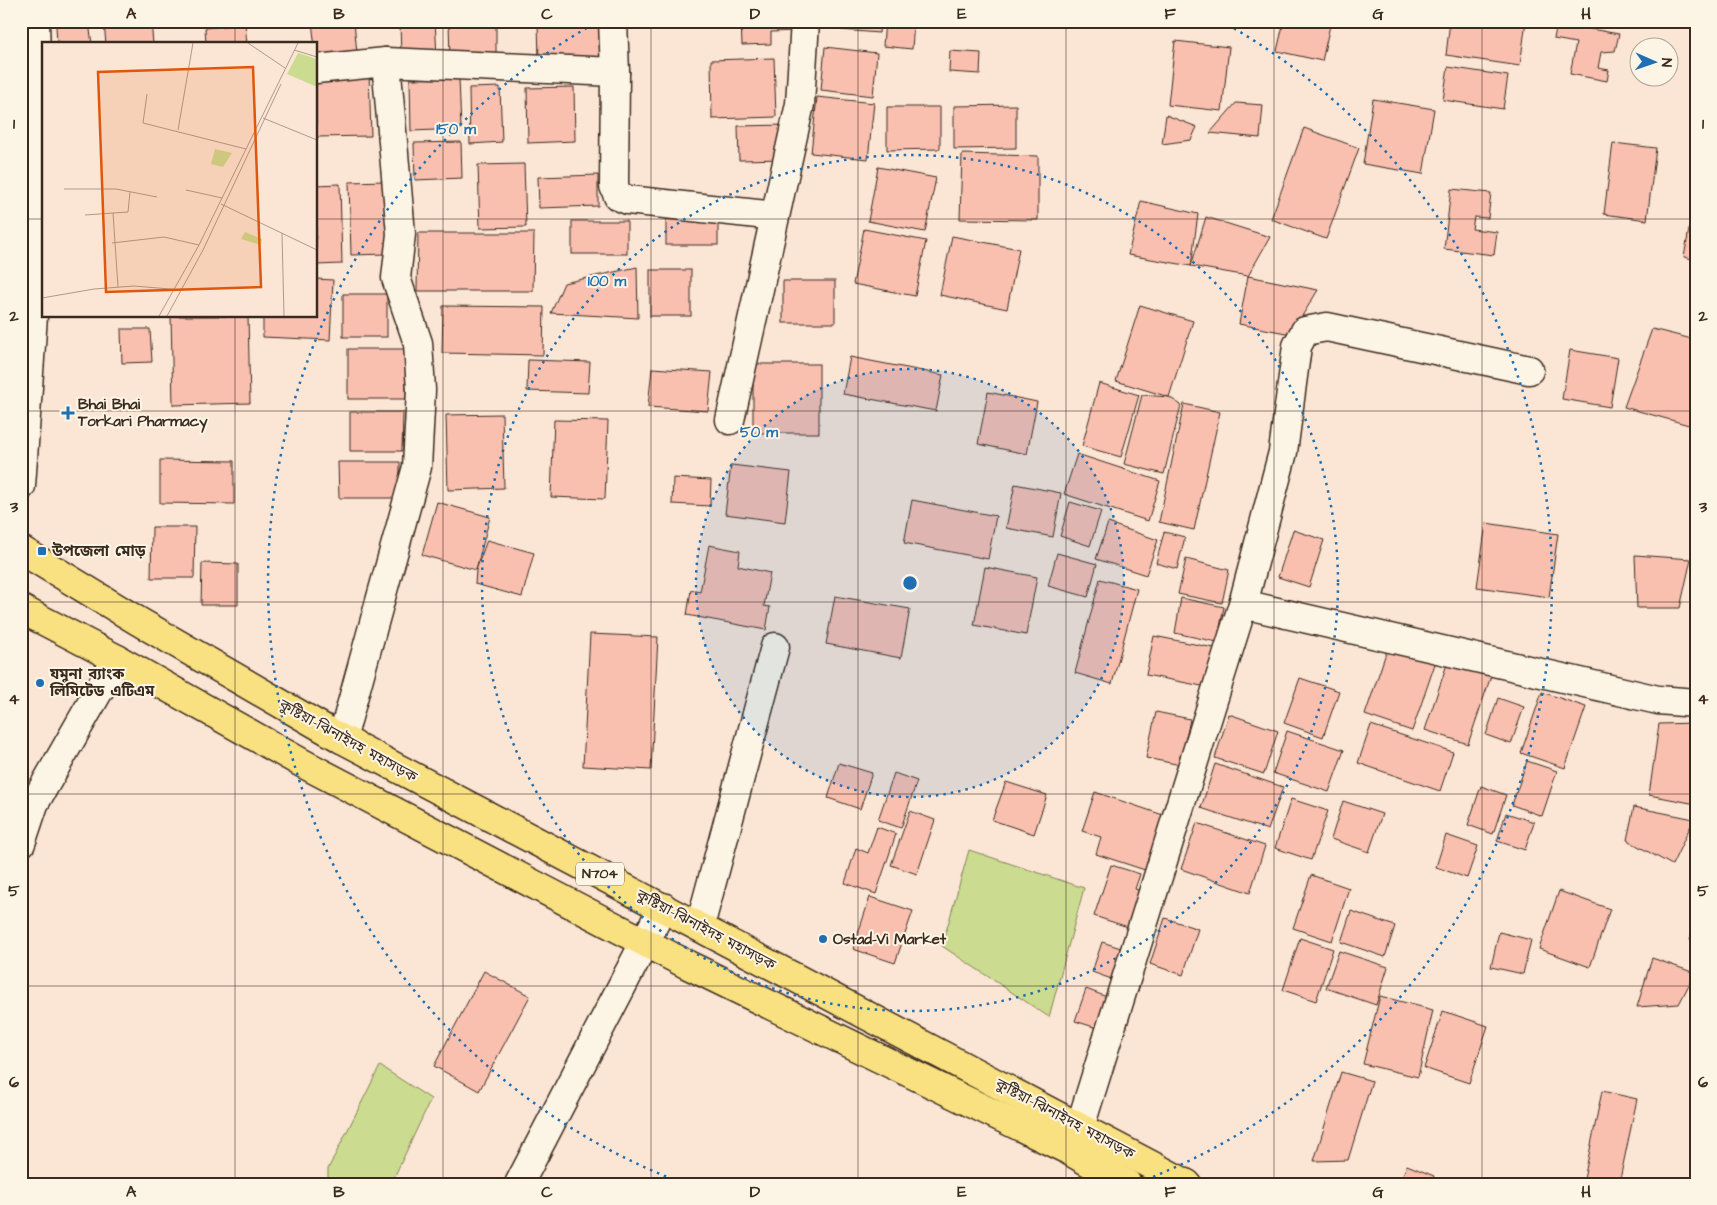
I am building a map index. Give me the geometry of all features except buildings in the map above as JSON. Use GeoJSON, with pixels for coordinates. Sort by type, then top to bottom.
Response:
{"type":"FeatureCollection","features":[{"type":"Feature","properties":{"kind":"highway","name":"কুষ্টিয়া-ঝিনাইদহ মহাসড়ক"},"geometry":{"type":"LineString","coordinates":[[21,550],[138,621],[342,739],[1187,1184]]}},
{"type":"Feature","properties":{"kind":"highway","name":"কুষ্টিয়া-ঝিনাইদহ মহাসড়ক"},"geometry":{"type":"LineString","coordinates":[[21,609],[117,659],[302,763],[644,942],[1068,1150],[1127,1184]]}},
{"type":"Feature","properties":{"kind":"street"},"geometry":{"type":"LineString","coordinates":[[21,486],[40,218],[40,95],[35,21]]}},
{"type":"Feature","properties":{"kind":"street"},"geometry":{"type":"LineString","coordinates":[[613,21],[615,72],[614,186],[618,196],[628,200],[775,216]]}},
{"type":"Feature","properties":{"kind":"street"},"geometry":{"type":"LineString","coordinates":[[730,420],[800,104],[804,21]]}},
{"type":"Feature","properties":{"kind":"street"},"geometry":{"type":"LineString","coordinates":[[318,69],[386,62],[615,72]]}},
{"type":"Feature","properties":{"kind":"street"},"geometry":{"type":"LineString","coordinates":[[342,739],[417,467],[421,390],[418,343],[396,278],[401,234],[386,62]]}},
{"type":"Feature","properties":{"kind":"street"},"geometry":{"type":"LineString","coordinates":[[1080,1127],[1243,604],[1283,452],[1298,346],[1305,332],[1327,327],[1529,370]]}},
{"type":"Feature","properties":{"kind":"street"},"geometry":{"type":"LineString","coordinates":[[1243,604],[1658,700],[1696,703]]}},
{"type":"Feature","properties":{"kind":"street"},"geometry":{"type":"LineString","coordinates":[[700,926],[775,648]]}},
{"type":"Feature","properties":{"kind":"street"},"geometry":{"type":"LineString","coordinates":[[21,843],[34,804],[117,659]]}},
{"type":"Feature","properties":{"kind":"street"},"geometry":{"type":"LineString","coordinates":[[519,1184],[663,907]]}},
{"type":"Feature","properties":{"kind":"green space"},"geometry":{"type":"Polygon","coordinates":[[[969,850],[1084,888],[1049,1017],[942,946],[969,850]]]}},
{"type":"Feature","properties":{"kind":"green space"},"geometry":{"type":"Polygon","coordinates":[[[380,1066],[431,1099],[391,1184],[328,1184],[328,1169],[380,1066]]]}},
{"type":"Feature","properties":{"kind":"place","name":"Bhai Bhai Torkari Pharmacy"},"geometry":{"type":"Point","coordinates":[68,413]}},
{"type":"Feature","properties":{"kind":"place","name":"উপজেলা মোড়"},"geometry":{"type":"Point","coordinates":[42,551]}},
{"type":"Feature","properties":{"kind":"place","name":"যমুনা ব্যাংক লিমিটেড এটিএম"},"geometry":{"type":"Point","coordinates":[40,683]}},
{"type":"Feature","properties":{"kind":"place","name":"Ostad-Vi Market"},"geometry":{"type":"Point","coordinates":[823,939]}}]}
